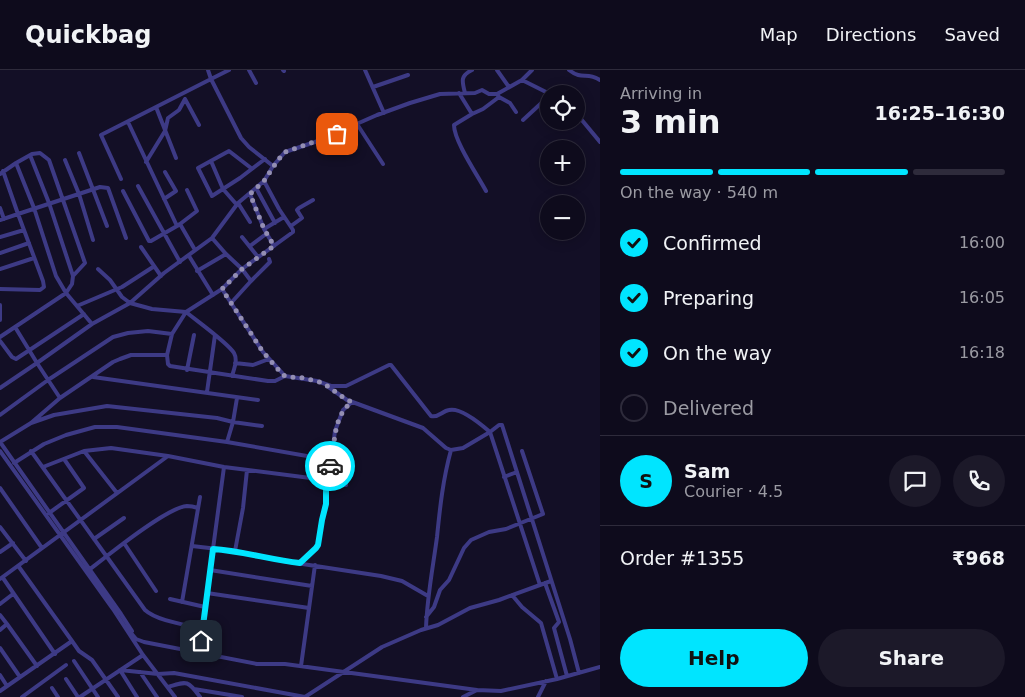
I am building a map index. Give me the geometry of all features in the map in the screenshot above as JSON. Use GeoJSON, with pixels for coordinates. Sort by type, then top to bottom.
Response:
{"type":"FeatureCollection","features":[{"type":"Feature","properties":{"kind":"street"},"geometry":{"type":"LineString","coordinates":[[208,70],[241,138],[249,147],[273,166]]}},
{"type":"Feature","properties":{"kind":"street"},"geometry":{"type":"LineString","coordinates":[[120,179],[101,135],[156,107],[184,96],[229,70]]}},
{"type":"Feature","properties":{"kind":"street"},"geometry":{"type":"LineString","coordinates":[[249,70],[256,83]]}},
{"type":"Feature","properties":{"kind":"street"},"geometry":{"type":"LineString","coordinates":[[366,70],[384,113]]}},
{"type":"Feature","properties":{"kind":"street"},"geometry":{"type":"LineString","coordinates":[[464,93],[461,79],[472,70]]}},
{"type":"Feature","properties":{"kind":"street"},"geometry":{"type":"LineString","coordinates":[[497,70],[509,87]]}},
{"type":"Feature","properties":{"kind":"street"},"geometry":{"type":"LineString","coordinates":[[486,191],[454,131],[454,125],[483,109],[498,95],[532,70]]}},
{"type":"Feature","properties":{"kind":"street"},"geometry":{"type":"LineString","coordinates":[[569,70],[576,76],[594,76],[600,80]]}},
{"type":"Feature","properties":{"kind":"street"},"geometry":{"type":"LineString","coordinates":[[373,88],[408,75]]}},
{"type":"Feature","properties":{"kind":"street"},"geometry":{"type":"LineString","coordinates":[[523,78],[540,89]]}},
{"type":"Feature","properties":{"kind":"street"},"geometry":{"type":"LineString","coordinates":[[0,388],[92,324],[130,303],[161,276],[212,238],[237,204],[264,181],[273,166],[285,152],[318,141],[410,102],[440,94],[475,93],[482,90],[489,94],[498,95],[510,102],[516,112]]}},
{"type":"Feature","properties":{"kind":"street"},"geometry":{"type":"LineString","coordinates":[[459,93],[472,114]]}},
{"type":"Feature","properties":{"kind":"street"},"geometry":{"type":"LineString","coordinates":[[184,96],[199,126]]}},
{"type":"Feature","properties":{"kind":"street"},"geometry":{"type":"LineString","coordinates":[[146,162],[165,131],[168,118],[179,110],[184,96]]}},
{"type":"Feature","properties":{"kind":"street"},"geometry":{"type":"LineString","coordinates":[[523,120],[540,104]]}},
{"type":"Feature","properties":{"kind":"street"},"geometry":{"type":"LineString","coordinates":[[156,107],[176,158]]}},
{"type":"Feature","properties":{"kind":"street"},"geometry":{"type":"LineString","coordinates":[[128,122],[164,199],[178,225],[195,250]]}},
{"type":"Feature","properties":{"kind":"street"},"geometry":{"type":"LineString","coordinates":[[357,124],[383,164]]}},
{"type":"Feature","properties":{"kind":"street"},"geometry":{"type":"LineString","coordinates":[[585,124],[600,142]]}},
{"type":"Feature","properties":{"kind":"street"},"geometry":{"type":"LineString","coordinates":[[251,168],[229,151],[198,168],[211,196],[215,196],[265,159]]}},
{"type":"Feature","properties":{"kind":"street"},"geometry":{"type":"LineString","coordinates":[[0,289],[43,289],[43,281],[2,172],[30,155],[40,153],[49,160],[64,198],[85,263],[73,276]]}},
{"type":"Feature","properties":{"kind":"street"},"geometry":{"type":"LineString","coordinates":[[79,153],[106,226]]}},
{"type":"Feature","properties":{"kind":"street"},"geometry":{"type":"LineString","coordinates":[[0,337],[66,293],[72,284],[73,276],[49,203],[30,155]]}},
{"type":"Feature","properties":{"kind":"street"},"geometry":{"type":"LineString","coordinates":[[65,160],[79,194],[94,240]]}},
{"type":"Feature","properties":{"kind":"street"},"geometry":{"type":"LineString","coordinates":[[211,161],[223,189],[250,222]]}},
{"type":"Feature","properties":{"kind":"street"},"geometry":{"type":"LineString","coordinates":[[16,163],[34,208],[56,276],[66,293],[92,324]]}},
{"type":"Feature","properties":{"kind":"street"},"geometry":{"type":"LineString","coordinates":[[164,199],[176,190],[165,172]]}},
{"type":"Feature","properties":{"kind":"street"},"geometry":{"type":"LineString","coordinates":[[264,181],[293,232],[242,269],[222,289],[186,312],[172,334],[167,355],[168,364],[187,370],[268,382],[276,381],[285,376],[303,378],[331,386],[346,386],[388,364],[391,365],[431,416],[437,417],[448,410],[452,410],[470,417],[490,432],[542,584],[558,622],[554,628],[567,676]]}},
{"type":"Feature","properties":{"kind":"street"},"geometry":{"type":"LineString","coordinates":[[138,186],[180,262]]}},
{"type":"Feature","properties":{"kind":"street"},"geometry":{"type":"LineString","coordinates":[[0,208],[2,219],[64,198],[106,187],[111,191],[126,238]]}},
{"type":"Feature","properties":{"kind":"street"},"geometry":{"type":"LineString","coordinates":[[256,188],[275,223]]}},
{"type":"Feature","properties":{"kind":"street"},"geometry":{"type":"LineString","coordinates":[[123,191],[149,241],[164,234],[197,211],[188,190]]}},
{"type":"Feature","properties":{"kind":"street"},"geometry":{"type":"LineString","coordinates":[[250,194],[266,234],[274,246]]}},
{"type":"Feature","properties":{"kind":"street"},"geometry":{"type":"LineString","coordinates":[[291,226],[302,218],[298,210],[299,208],[313,200]]}},
{"type":"Feature","properties":{"kind":"street"},"geometry":{"type":"LineString","coordinates":[[264,229],[284,216]]}},
{"type":"Feature","properties":{"kind":"street"},"geometry":{"type":"LineString","coordinates":[[0,237],[24,230]]}},
{"type":"Feature","properties":{"kind":"street"},"geometry":{"type":"LineString","coordinates":[[250,246],[266,234]]}},
{"type":"Feature","properties":{"kind":"street"},"geometry":{"type":"LineString","coordinates":[[242,237],[258,257]]}},
{"type":"Feature","properties":{"kind":"street"},"geometry":{"type":"LineString","coordinates":[[212,238],[251,281]]}},
{"type":"Feature","properties":{"kind":"street"},"geometry":{"type":"LineString","coordinates":[[0,253],[29,243]]}},
{"type":"Feature","properties":{"kind":"street"},"geometry":{"type":"LineString","coordinates":[[141,247],[161,276]]}},
{"type":"Feature","properties":{"kind":"street"},"geometry":{"type":"LineString","coordinates":[[197,271],[226,254]]}},
{"type":"Feature","properties":{"kind":"street"},"geometry":{"type":"LineString","coordinates":[[189,256],[213,295]]}},
{"type":"Feature","properties":{"kind":"street"},"geometry":{"type":"LineString","coordinates":[[0,269],[34,258]]}},
{"type":"Feature","properties":{"kind":"street"},"geometry":{"type":"LineString","coordinates":[[230,303],[270,262],[269,259]]}},
{"type":"Feature","properties":{"kind":"street"},"geometry":{"type":"LineString","coordinates":[[77,306],[117,289],[154,266]]}},
{"type":"Feature","properties":{"kind":"street"},"geometry":{"type":"LineString","coordinates":[[98,269],[110,280],[122,298],[130,303],[152,309],[186,312],[215,335],[234,353],[235,363],[232,376]]}},
{"type":"Feature","properties":{"kind":"street"},"geometry":{"type":"LineString","coordinates":[[222,289],[269,359],[285,376]]}},
{"type":"Feature","properties":{"kind":"street"},"geometry":{"type":"LineString","coordinates":[[0,305],[0,320]]}},
{"type":"Feature","properties":{"kind":"street"},"geometry":{"type":"LineString","coordinates":[[0,341],[14,359],[84,314]]}},
{"type":"Feature","properties":{"kind":"street"},"geometry":{"type":"LineString","coordinates":[[15,327],[60,398]]}},
{"type":"Feature","properties":{"kind":"street"},"geometry":{"type":"LineString","coordinates":[[0,415],[48,380],[113,337],[148,331],[172,334]]}},
{"type":"Feature","properties":{"kind":"street"},"geometry":{"type":"LineString","coordinates":[[187,370],[194,335]]}},
{"type":"Feature","properties":{"kind":"street"},"geometry":{"type":"LineString","coordinates":[[207,392],[215,335]]}},
{"type":"Feature","properties":{"kind":"street"},"geometry":{"type":"LineString","coordinates":[[167,355],[131,355],[112,362],[93,377],[60,398],[31,423],[0,442],[143,655],[175,697]]}},
{"type":"Feature","properties":{"kind":"street"},"geometry":{"type":"LineString","coordinates":[[235,363],[249,366],[269,359]]}},
{"type":"Feature","properties":{"kind":"street"},"geometry":{"type":"LineString","coordinates":[[93,377],[258,400]]}},
{"type":"Feature","properties":{"kind":"street"},"geometry":{"type":"LineString","coordinates":[[323,383],[347,400],[423,428],[446,448],[451,450],[463,448],[490,432],[499,424],[502,425],[580,673]]}},
{"type":"Feature","properties":{"kind":"street"},"geometry":{"type":"LineString","coordinates":[[227,442],[237,398]]}},
{"type":"Feature","properties":{"kind":"street"},"geometry":{"type":"LineString","coordinates":[[300,563],[318,545],[326,504],[326,480],[337,424],[343,410],[352,402]]}},
{"type":"Feature","properties":{"kind":"street"},"geometry":{"type":"LineString","coordinates":[[31,423],[54,414],[107,406],[217,418],[262,426]]}},
{"type":"Feature","properties":{"kind":"street"},"geometry":{"type":"LineString","coordinates":[[14,463],[44,444],[66,435],[95,428],[117,427],[227,442],[346,463]]}},
{"type":"Feature","properties":{"kind":"street"},"geometry":{"type":"LineString","coordinates":[[43,467],[84,451],[112,448],[224,467],[326,480],[346,485]]}},
{"type":"Feature","properties":{"kind":"street"},"geometry":{"type":"LineString","coordinates":[[426,628],[428,596],[444,478],[451,450]]}},
{"type":"Feature","properties":{"kind":"street"},"geometry":{"type":"LineString","coordinates":[[0,451],[121,614],[131,629],[130,633],[144,642],[257,664],[285,664],[477,690],[501,691],[557,679],[600,667]]}},
{"type":"Feature","properties":{"kind":"street"},"geometry":{"type":"LineString","coordinates":[[31,451],[147,612],[158,618],[203,629]]}},
{"type":"Feature","properties":{"kind":"street"},"geometry":{"type":"LineString","coordinates":[[84,451],[117,493]]}},
{"type":"Feature","properties":{"kind":"street"},"geometry":{"type":"LineString","coordinates":[[426,617],[434,607],[440,590],[449,580],[464,548],[471,540],[479,535],[506,529],[543,514],[522,451]]}},
{"type":"Feature","properties":{"kind":"street"},"geometry":{"type":"LineString","coordinates":[[54,654],[14,594],[1,578],[19,567],[168,456]]}},
{"type":"Feature","properties":{"kind":"street"},"geometry":{"type":"LineString","coordinates":[[49,513],[84,488],[64,459]]}},
{"type":"Feature","properties":{"kind":"street"},"geometry":{"type":"LineString","coordinates":[[199,653],[224,467]]}},
{"type":"Feature","properties":{"kind":"street"},"geometry":{"type":"LineString","coordinates":[[235,550],[243,508],[247,470]]}},
{"type":"Feature","properties":{"kind":"street"},"geometry":{"type":"LineString","coordinates":[[504,477],[516,472]]}},
{"type":"Feature","properties":{"kind":"street"},"geometry":{"type":"LineString","coordinates":[[0,488],[42,548]]}},
{"type":"Feature","properties":{"kind":"street"},"geometry":{"type":"LineString","coordinates":[[182,602],[200,497]]}},
{"type":"Feature","properties":{"kind":"street"},"geometry":{"type":"LineString","coordinates":[[89,570],[158,519],[186,506],[198,508]]}},
{"type":"Feature","properties":{"kind":"street"},"geometry":{"type":"LineString","coordinates":[[94,539],[124,518]]}},
{"type":"Feature","properties":{"kind":"street"},"geometry":{"type":"LineString","coordinates":[[0,527],[26,561]]}},
{"type":"Feature","properties":{"kind":"street"},"geometry":{"type":"LineString","coordinates":[[0,552],[13,543]]}},
{"type":"Feature","properties":{"kind":"street"},"geometry":{"type":"LineString","coordinates":[[124,543],[156,591]]}},
{"type":"Feature","properties":{"kind":"street"},"geometry":{"type":"LineString","coordinates":[[192,546],[235,550],[283,561],[382,576],[402,581],[428,596]]}},
{"type":"Feature","properties":{"kind":"street"},"geometry":{"type":"LineString","coordinates":[[301,666],[315,565]]}},
{"type":"Feature","properties":{"kind":"street"},"geometry":{"type":"LineString","coordinates":[[19,567],[72,642],[92,660],[118,697]]}},
{"type":"Feature","properties":{"kind":"street"},"geometry":{"type":"LineString","coordinates":[[210,570],[312,586]]}},
{"type":"Feature","properties":{"kind":"street"},"geometry":{"type":"LineString","coordinates":[[120,670],[158,674],[174,673],[305,697],[382,647],[426,628],[438,625],[470,608],[552,581]]}},
{"type":"Feature","properties":{"kind":"street"},"geometry":{"type":"LineString","coordinates":[[207,593],[309,608]]}},
{"type":"Feature","properties":{"kind":"street"},"geometry":{"type":"LineString","coordinates":[[0,604],[14,594]]}},
{"type":"Feature","properties":{"kind":"street"},"geometry":{"type":"LineString","coordinates":[[512,595],[522,607],[541,623],[557,679]]}},
{"type":"Feature","properties":{"kind":"street"},"geometry":{"type":"LineString","coordinates":[[170,599],[205,608]]}},
{"type":"Feature","properties":{"kind":"street"},"geometry":{"type":"LineString","coordinates":[[0,615],[37,666]]}},
{"type":"Feature","properties":{"kind":"street"},"geometry":{"type":"LineString","coordinates":[[0,630],[8,624]]}},
{"type":"Feature","properties":{"kind":"street"},"geometry":{"type":"LineString","coordinates":[[0,691],[72,642]]}},
{"type":"Feature","properties":{"kind":"street"},"geometry":{"type":"LineString","coordinates":[[0,648],[20,677]]}},
{"type":"Feature","properties":{"kind":"street"},"geometry":{"type":"LineString","coordinates":[[66,679],[79,697],[143,655]]}},
{"type":"Feature","properties":{"kind":"street"},"geometry":{"type":"LineString","coordinates":[[74,661],[98,697]]}},
{"type":"Feature","properties":{"kind":"street"},"geometry":{"type":"LineString","coordinates":[[22,697],[66,665]]}},
{"type":"Feature","properties":{"kind":"street"},"geometry":{"type":"LineString","coordinates":[[120,670],[137,697]]}},
{"type":"Feature","properties":{"kind":"street"},"geometry":{"type":"LineString","coordinates":[[140,672],[157,697]]}},
{"type":"Feature","properties":{"kind":"street"},"geometry":{"type":"LineString","coordinates":[[0,676],[7,686]]}},
{"type":"Feature","properties":{"kind":"street"},"geometry":{"type":"LineString","coordinates":[[538,697],[546,681]]}},
{"type":"Feature","properties":{"kind":"street"},"geometry":{"type":"LineString","coordinates":[[168,687],[186,682],[194,688],[200,697]]}},
{"type":"Feature","properties":{"kind":"street"},"geometry":{"type":"LineString","coordinates":[[52,688],[58,697]]}},
{"type":"Feature","properties":{"kind":"street"},"geometry":{"type":"LineString","coordinates":[[194,688],[242,697]]}},
{"type":"Feature","properties":{"kind":"street"},"geometry":{"type":"LineString","coordinates":[[463,697],[477,690]]}},
{"type":"Feature","properties":{"kind":"street"},"geometry":{"type":"LineString","coordinates":[[216,692],[220,697]]}},
{"type":"Feature","properties":{"kind":"way so far"},"geometry":{"type":"LineString","coordinates":[[330,466],[335,430],[343,410],[352,402],[317,380],[283,375],[263,352],[239,318],[222,289],[242,269],[274,246],[256,212],[250,194],[264,181],[285,152],[337,134]]}},
{"type":"Feature","properties":{"kind":"route"},"geometry":{"type":"LineString","coordinates":[[201,641],[213,549],[235,550],[259,557],[300,563],[318,545],[326,504],[326,480],[330,466]]}}]}
